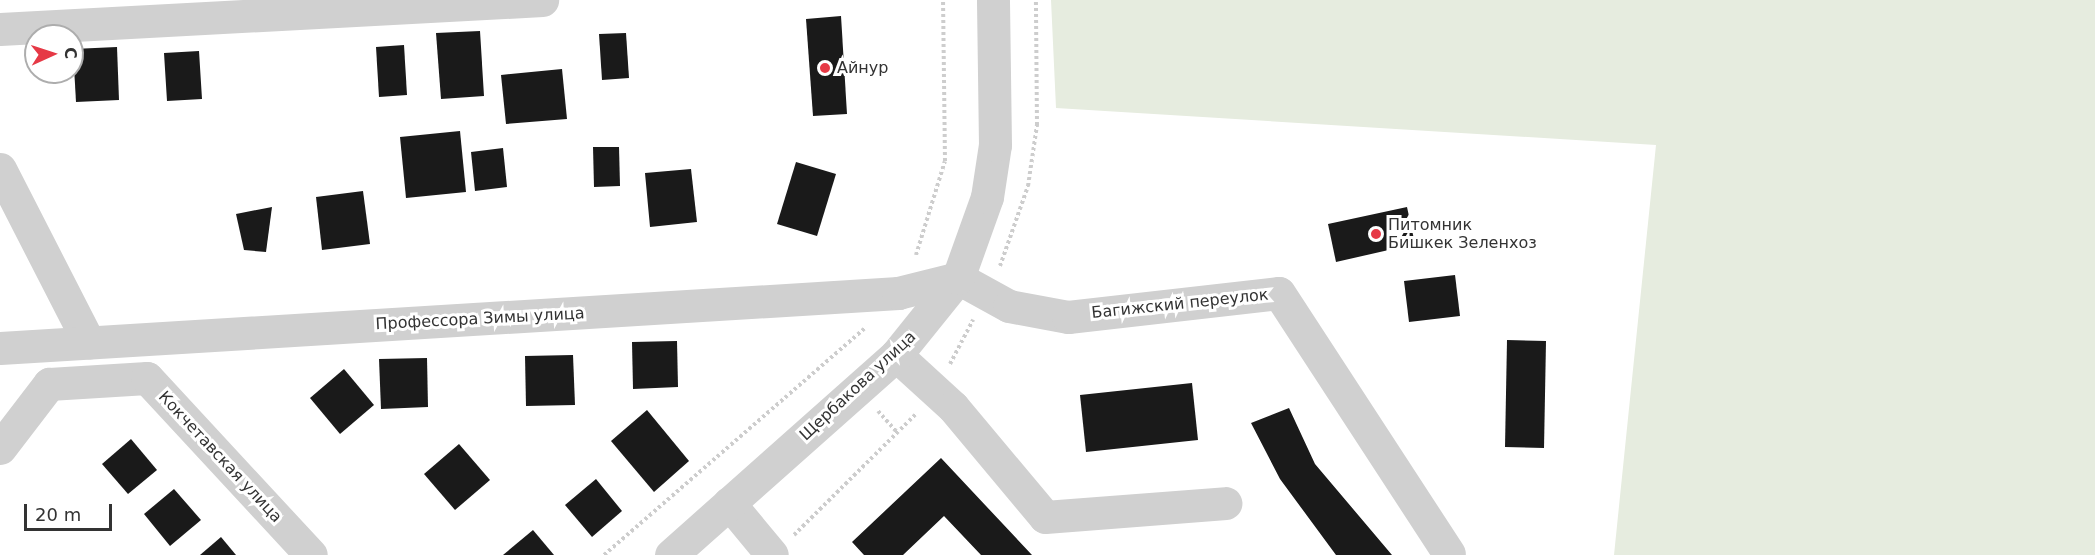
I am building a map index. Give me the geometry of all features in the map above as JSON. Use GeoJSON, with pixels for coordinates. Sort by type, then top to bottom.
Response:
{"type":"FeatureCollection","features":[{"type":"Feature","properties":{"kind":"street"},"geometry":{"type":"LineString","coordinates":[[0,29],[118,13],[542,0]]}},
{"type":"Feature","properties":{"kind":"street","name":"Щербакова улица"},"geometry":{"type":"LineString","coordinates":[[671,555],[896,355],[958,278],[987,197],[995,145],[993,0]]}},
{"type":"Feature","properties":{"kind":"street"},"geometry":{"type":"LineString","coordinates":[[0,169],[89,343]]}},
{"type":"Feature","properties":{"kind":"street","name":"Профессора Зимы улица"},"geometry":{"type":"LineString","coordinates":[[0,348],[898,293],[958,278]]}},
{"type":"Feature","properties":{"kind":"street","name":"Багижский переулок"},"geometry":{"type":"LineString","coordinates":[[958,278],[1010,306],[1068,317],[1280,293],[1449,554]]}},
{"type":"Feature","properties":{"kind":"street"},"geometry":{"type":"LineString","coordinates":[[896,355],[953,407],[1045,517],[1225,503]]}},
{"type":"Feature","properties":{"kind":"street","name":"Кокчетавская улица"},"geometry":{"type":"LineString","coordinates":[[0,448],[49,384],[147,378],[311,555]]}},
{"type":"Feature","properties":{"kind":"street"},"geometry":{"type":"LineString","coordinates":[[729,503],[779,548]]}},
{"type":"Feature","properties":{"kind":"path"},"geometry":{"type":"LineString","coordinates":[[1036,0],[1037,19]]}},
{"type":"Feature","properties":{"kind":"path"},"geometry":{"type":"LineString","coordinates":[[948,369],[976,314]]}},
{"type":"Feature","properties":{"kind":"path"},"geometry":{"type":"LineString","coordinates":[[876,408],[898,433]]}},
{"type":"Feature","properties":{"kind":"path"},"geometry":{"type":"LineString","coordinates":[[779,548],[921,410]]}},
{"type":"Feature","properties":{"kind":"shaded area"},"geometry":{"type":"Polygon","coordinates":[[[1051,0],[2095,0],[2095,555],[1614,555],[1656,145],[1056,108],[1051,0]]]}},
{"type":"Feature","properties":{"kind":"building"},"geometry":{"type":"Polygon","coordinates":[[[841,16],[847,114],[813,116],[806,19],[841,16]]]}},
{"type":"Feature","properties":{"kind":"building"},"geometry":{"type":"Polygon","coordinates":[[[480,31],[484,96],[441,99],[436,33],[480,31]]]}},
{"type":"Feature","properties":{"kind":"building"},"geometry":{"type":"Polygon","coordinates":[[[626,33],[629,78],[602,80],[599,34],[626,33]]]}},
{"type":"Feature","properties":{"kind":"building"},"geometry":{"type":"Polygon","coordinates":[[[404,45],[407,95],[379,97],[376,47],[404,45]]]}},
{"type":"Feature","properties":{"kind":"building"},"geometry":{"type":"Polygon","coordinates":[[[117,47],[119,100],[76,102],[75,84],[84,84],[84,48],[117,47]]]}},
{"type":"Feature","properties":{"kind":"building"},"geometry":{"type":"Polygon","coordinates":[[[199,51],[202,99],[167,101],[164,53],[199,51]]]}},
{"type":"Feature","properties":{"kind":"building"},"geometry":{"type":"Polygon","coordinates":[[[562,69],[567,119],[506,124],[501,75],[562,69]]]}},
{"type":"Feature","properties":{"kind":"building"},"geometry":{"type":"Polygon","coordinates":[[[460,131],[466,192],[406,198],[400,137],[460,131]]]}},
{"type":"Feature","properties":{"kind":"building"},"geometry":{"type":"Polygon","coordinates":[[[593,147],[619,147],[620,186],[594,187],[593,147]]]}},
{"type":"Feature","properties":{"kind":"building"},"geometry":{"type":"Polygon","coordinates":[[[503,148],[507,187],[475,191],[471,152],[503,148]]]}},
{"type":"Feature","properties":{"kind":"building"},"geometry":{"type":"Polygon","coordinates":[[[796,162],[836,174],[817,236],[777,224],[796,162]]]}},
{"type":"Feature","properties":{"kind":"building"},"geometry":{"type":"Polygon","coordinates":[[[691,169],[697,222],[650,227],[645,173],[691,169]]]}},
{"type":"Feature","properties":{"kind":"building"},"geometry":{"type":"Polygon","coordinates":[[[363,191],[370,244],[322,250],[316,197],[363,191]]]}},
{"type":"Feature","properties":{"kind":"building"},"geometry":{"type":"Polygon","coordinates":[[[272,207],[266,252],[244,250],[236,214],[272,207]]]}},
{"type":"Feature","properties":{"kind":"building"},"geometry":{"type":"Polygon","coordinates":[[[1407,207],[1415,244],[1336,262],[1328,224],[1407,207]]]}},
{"type":"Feature","properties":{"kind":"building"},"geometry":{"type":"Polygon","coordinates":[[[1455,275],[1460,316],[1409,322],[1404,281],[1455,275]]]}},
{"type":"Feature","properties":{"kind":"building"},"geometry":{"type":"Polygon","coordinates":[[[1507,340],[1546,341],[1544,448],[1505,447],[1507,340]]]}},
{"type":"Feature","properties":{"kind":"building"},"geometry":{"type":"Polygon","coordinates":[[[677,341],[678,387],[633,389],[632,342],[677,341]]]}},
{"type":"Feature","properties":{"kind":"building"},"geometry":{"type":"Polygon","coordinates":[[[573,355],[575,405],[526,406],[525,356],[573,355]]]}},
{"type":"Feature","properties":{"kind":"building"},"geometry":{"type":"Polygon","coordinates":[[[427,358],[428,407],[381,409],[379,359],[427,358]]]}},
{"type":"Feature","properties":{"kind":"building"},"geometry":{"type":"Polygon","coordinates":[[[344,369],[374,405],[340,434],[310,398],[344,369]]]}},
{"type":"Feature","properties":{"kind":"building"},"geometry":{"type":"Polygon","coordinates":[[[1192,383],[1198,440],[1086,452],[1080,395],[1192,383]]]}},
{"type":"Feature","properties":{"kind":"building"},"geometry":{"type":"Polygon","coordinates":[[[1289,408],[1315,464],[1392,555],[1336,555],[1280,479],[1251,423],[1289,408]]]}},
{"type":"Feature","properties":{"kind":"building"},"geometry":{"type":"Polygon","coordinates":[[[647,410],[689,461],[654,492],[611,441],[647,410]]]}},
{"type":"Feature","properties":{"kind":"building"},"geometry":{"type":"Polygon","coordinates":[[[131,439],[157,470],[128,494],[102,464],[131,439]]]}},
{"type":"Feature","properties":{"kind":"building"},"geometry":{"type":"Polygon","coordinates":[[[459,444],[490,480],[455,510],[424,474],[459,444]]]}},
{"type":"Feature","properties":{"kind":"building"},"geometry":{"type":"Polygon","coordinates":[[[941,458],[1032,555],[981,555],[944,516],[903,555],[864,555],[852,542],[941,458]]]}},
{"type":"Feature","properties":{"kind":"building"},"geometry":{"type":"Polygon","coordinates":[[[596,479],[622,511],[592,537],[565,505],[596,479]]]}},
{"type":"Feature","properties":{"kind":"building"},"geometry":{"type":"Polygon","coordinates":[[[174,489],[201,520],[170,546],[144,514],[174,489]]]}},
{"type":"Feature","properties":{"kind":"building"},"geometry":{"type":"Polygon","coordinates":[[[533,530],[554,555],[503,555],[533,530]]]}},
{"type":"Feature","properties":{"kind":"building"},"geometry":{"type":"Polygon","coordinates":[[[221,537],[236,555],[200,555],[221,537]]]}},
{"type":"Feature","properties":{"kind":"place","name":"Айнур"},"geometry":{"type":"Point","coordinates":[825,68]}},
{"type":"Feature","properties":{"kind":"place","name":"Питомник Бишкек Зеленхоз"},"geometry":{"type":"Point","coordinates":[1376,234]}}]}
